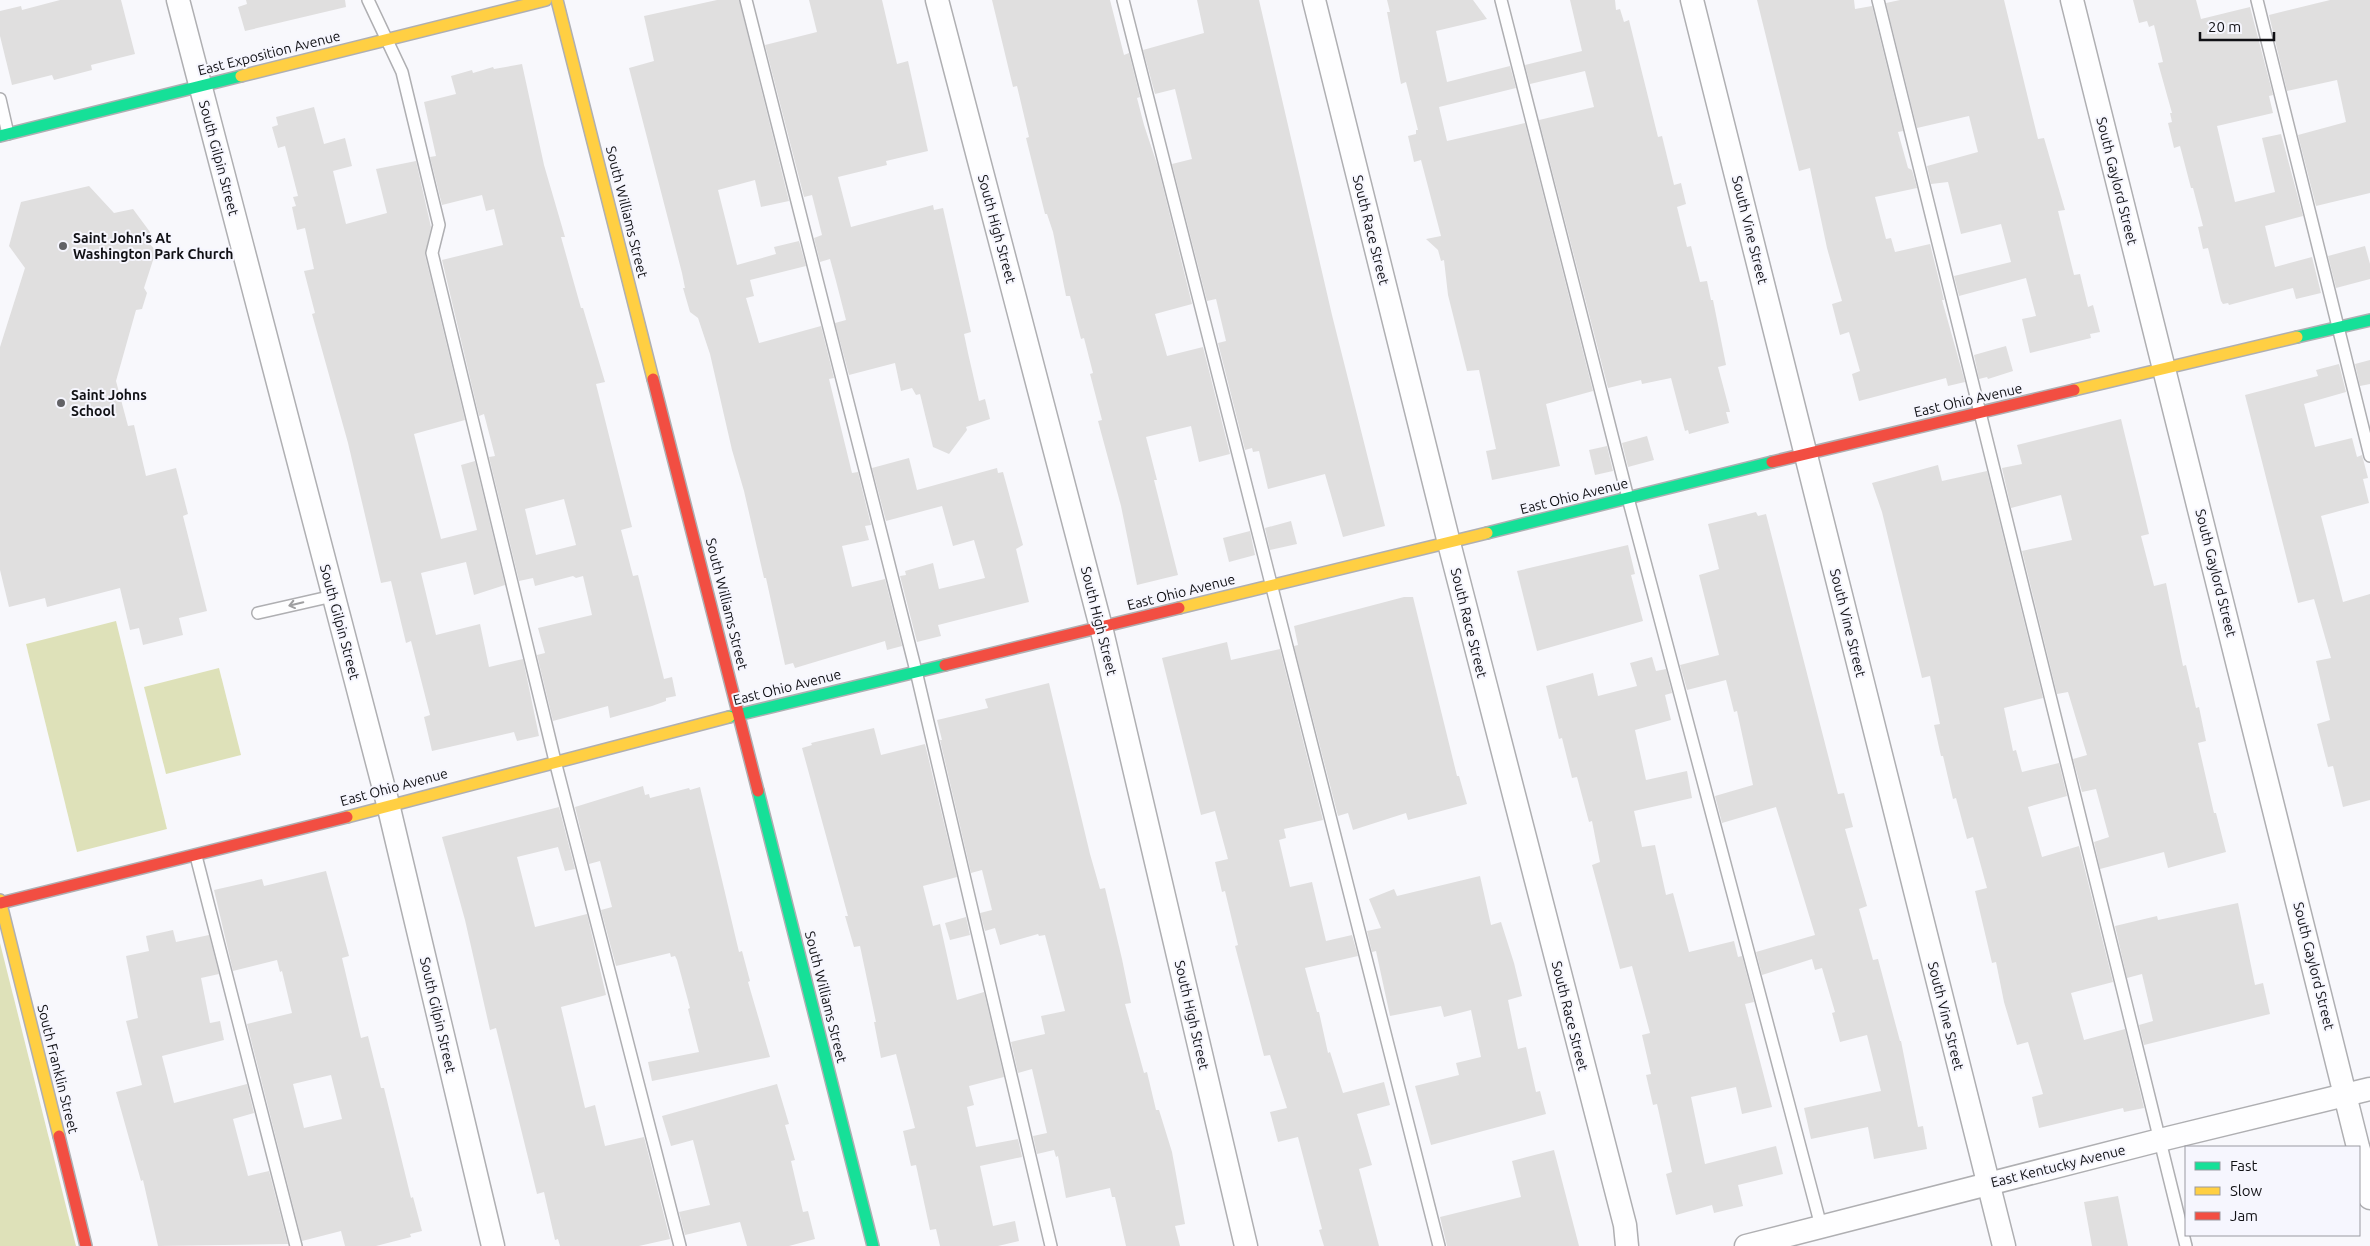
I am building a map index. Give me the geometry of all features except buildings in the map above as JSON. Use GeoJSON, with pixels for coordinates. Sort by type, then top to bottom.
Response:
{"type":"FeatureCollection","features":[{"type":"Feature","properties":{"kind":"street","name":"South Gilpin Street"},"geometry":{"type":"LineString","coordinates":[[178,0],[388,804],[493,1246]]}},
{"type":"Feature","properties":{"kind":"street","name":"East Exposition Avenue"},"geometry":{"type":"LineString","coordinates":[[4,135],[546,0]]}},
{"type":"Feature","properties":{"kind":"street","name":"South Williams Street"},"geometry":{"type":"LineString","coordinates":[[557,0],[740,714],[873,1246]]}},
{"type":"Feature","properties":{"kind":"street","name":"South High Street"},"geometry":{"type":"LineString","coordinates":[[937,0],[1101,627],[1246,1246]]}},
{"type":"Feature","properties":{"kind":"street","name":"South Race Street"},"geometry":{"type":"LineString","coordinates":[[1314,0],[1449,543],[1622,1216],[1627,1246]]}},
{"type":"Feature","properties":{"kind":"street","name":"South Vine Street"},"geometry":{"type":"LineString","coordinates":[[1692,0],[2004,1246]]}},
{"type":"Feature","properties":{"kind":"street","name":"South Gaylord Street"},"geometry":{"type":"LineString","coordinates":[[2072,0],[2357,1146]]}},
{"type":"Feature","properties":{"kind":"street","name":"East Ohio Avenue"},"geometry":{"type":"LineString","coordinates":[[0,901],[196,856],[388,804],[740,714],[1449,543],[1806,454],[2370,320]]}},
{"type":"Feature","properties":{"kind":"street","name":"South Franklin Street"},"geometry":{"type":"LineString","coordinates":[[0,901],[86,1246]]}},
{"type":"Feature","properties":{"kind":"street","name":"East Kentucky Avenue"},"geometry":{"type":"LineString","coordinates":[[1746,1246],[1808,1234],[1988,1184],[2370,1089]]}},
{"type":"Feature","properties":{"kind":"street","name":"South Gaylord Street"},"geometry":{"type":"LineString","coordinates":[[2360,1157],[2370,1198]]}},
{"type":"Feature","properties":{"kind":"lane"},"geometry":{"type":"LineString","coordinates":[[368,0],[402,72],[439,225],[432,253],[555,761],[680,1246]]}},
{"type":"Feature","properties":{"kind":"lane"},"geometry":{"type":"LineString","coordinates":[[746,0],[916,671],[1051,1246]]}},
{"type":"Feature","properties":{"kind":"lane"},"geometry":{"type":"LineString","coordinates":[[1123,0],[1439,1246]]}},
{"type":"Feature","properties":{"kind":"lane"},"geometry":{"type":"LineString","coordinates":[[1501,0],[1628,498],[1808,1234]]}},
{"type":"Feature","properties":{"kind":"lane"},"geometry":{"type":"LineString","coordinates":[[1878,0],[2186,1246]]}},
{"type":"Feature","properties":{"kind":"lane"},"geometry":{"type":"LineString","coordinates":[[2257,0],[2370,456]]}},
{"type":"Feature","properties":{"kind":"lane"},"geometry":{"type":"LineString","coordinates":[[0,99],[4,135]]}},
{"type":"Feature","properties":{"kind":"lane"},"geometry":{"type":"LineString","coordinates":[[258,612],[333,596]]}},
{"type":"Feature","properties":{"kind":"lane"},"geometry":{"type":"LineString","coordinates":[[196,856],[296,1246]]}},
{"type":"Feature","properties":{"kind":"green space"},"geometry":{"type":"Polygon","coordinates":[[[116,621],[167,829],[77,852],[26,644],[116,621]]]}},
{"type":"Feature","properties":{"kind":"green space"},"geometry":{"type":"Polygon","coordinates":[[[219,668],[241,755],[166,774],[144,687],[219,668]]]}},
{"type":"Feature","properties":{"kind":"green space"},"geometry":{"type":"Polygon","coordinates":[[[0,943],[76,1246],[0,1246],[0,943]]]}},
{"type":"Feature","properties":{"kind":"traffic: fast"},"geometry":{"type":"LineString","coordinates":[[0,136],[241,76]]}},
{"type":"Feature","properties":{"kind":"traffic: fast"},"geometry":{"type":"LineString","coordinates":[[2297,337],[2370,320]]}},
{"type":"Feature","properties":{"kind":"traffic: fast"},"geometry":{"type":"LineString","coordinates":[[1487,533],[1772,462]]}},
{"type":"Feature","properties":{"kind":"traffic: fast"},"geometry":{"type":"LineString","coordinates":[[729,717],[945,665]]}},
{"type":"Feature","properties":{"kind":"traffic: fast"},"geometry":{"type":"LineString","coordinates":[[758,791],[873,1246]]}},
{"type":"Feature","properties":{"kind":"traffic: slow"},"geometry":{"type":"LineString","coordinates":[[241,76],[546,0]]}},
{"type":"Feature","properties":{"kind":"traffic: slow"},"geometry":{"type":"LineString","coordinates":[[557,0],[653,379]]}},
{"type":"Feature","properties":{"kind":"traffic: slow"},"geometry":{"type":"LineString","coordinates":[[2074,390],[2297,337]]}},
{"type":"Feature","properties":{"kind":"traffic: slow"},"geometry":{"type":"LineString","coordinates":[[1179,608],[1487,533]]}},
{"type":"Feature","properties":{"kind":"traffic: slow"},"geometry":{"type":"LineString","coordinates":[[347,817],[729,717]]}},
{"type":"Feature","properties":{"kind":"traffic: slow"},"geometry":{"type":"LineString","coordinates":[[0,900],[59,1136]]}},
{"type":"Feature","properties":{"kind":"traffic: jam"},"geometry":{"type":"LineString","coordinates":[[653,379],[758,791]]}},
{"type":"Feature","properties":{"kind":"traffic: jam"},"geometry":{"type":"LineString","coordinates":[[1772,462],[2074,390]]}},
{"type":"Feature","properties":{"kind":"traffic: jam"},"geometry":{"type":"LineString","coordinates":[[945,665],[1179,608]]}},
{"type":"Feature","properties":{"kind":"traffic: jam"},"geometry":{"type":"LineString","coordinates":[[1,903],[347,817]]}},
{"type":"Feature","properties":{"kind":"traffic: jam"},"geometry":{"type":"LineString","coordinates":[[59,1136],[86,1246]]}},
{"type":"Feature","properties":{"kind":"place","name":"Saint John's At Washington Park Church"},"geometry":{"type":"Point","coordinates":[63,246]}},
{"type":"Feature","properties":{"kind":"place","name":"Saint Johns School"},"geometry":{"type":"Point","coordinates":[61,403]}}]}
